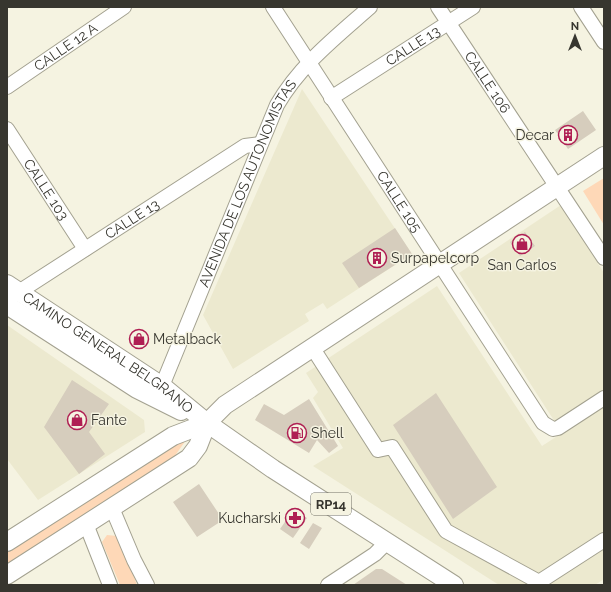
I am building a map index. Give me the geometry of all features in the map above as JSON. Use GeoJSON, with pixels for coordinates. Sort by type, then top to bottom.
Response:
{"type":"FeatureCollection","features":[{"type":"Feature","properties":{"kind":"main road"},"geometry":{"type":"LineString","coordinates":[[7,542],[173,436],[207,423],[226,405],[312,347],[604,156]]}},
{"type":"Feature","properties":{"kind":"main road","name":"CAMINO GENERAL BELGRANO"},"geometry":{"type":"LineString","coordinates":[[10,295],[162,386],[207,423],[273,469],[454,585]]}},
{"type":"Feature","properties":{"kind":"main road","name":"CAMINO GENERAL BELGRANO"},"geometry":{"type":"LineString","coordinates":[[10,295],[137,389],[207,423]]}},
{"type":"Feature","properties":{"kind":"main road"},"geometry":{"type":"LineString","coordinates":[[7,575],[189,458],[198,446],[207,423]]}},
{"type":"Feature","properties":{"kind":"street","name":"CALLE 12 A"},"geometry":{"type":"LineString","coordinates":[[7,87],[124,7]]}},
{"type":"Feature","properties":{"kind":"street","name":"CALLE 105"},"geometry":{"type":"LineString","coordinates":[[273,7],[543,423],[553,429],[558,428],[604,398]]}},
{"type":"Feature","properties":{"kind":"street","name":"AVENIDA DE LOS AUTONOMISTAS"},"geometry":{"type":"LineString","coordinates":[[162,386],[277,105],[286,90],[309,62],[370,7]]}},
{"type":"Feature","properties":{"kind":"street","name":"CALLE 106"},"geometry":{"type":"LineString","coordinates":[[438,7],[558,186],[604,258]]}},
{"type":"Feature","properties":{"kind":"street","name":"CALLE 13"},"geometry":{"type":"LineString","coordinates":[[331,98],[473,7]]}},
{"type":"Feature","properties":{"kind":"street"},"geometry":{"type":"LineString","coordinates":[[581,7],[604,42]]}},
{"type":"Feature","properties":{"kind":"street","name":"CALLE 103"},"geometry":{"type":"LineString","coordinates":[[7,129],[85,250]]}},
{"type":"Feature","properties":{"kind":"street","name":"CALLE 13"},"geometry":{"type":"LineString","coordinates":[[10,295],[85,250],[245,146],[260,144]]}},
{"type":"Feature","properties":{"kind":"street"},"geometry":{"type":"LineString","coordinates":[[312,347],[378,450],[392,447],[446,531],[538,582],[604,540]]}},
{"type":"Feature","properties":{"kind":"street"},"geometry":{"type":"LineString","coordinates":[[112,508],[134,560],[147,585]]}},
{"type":"Feature","properties":{"kind":"street"},"geometry":{"type":"LineString","coordinates":[[86,524],[110,585]]}},
{"type":"Feature","properties":{"kind":"street"},"geometry":{"type":"LineString","coordinates":[[328,585],[375,554],[387,542]]}},
{"type":"Feature","properties":{"kind":"shaded area","name":"Surpapelcorp"},"geometry":{"type":"Polygon","coordinates":[[[302,89],[412,254],[327,309],[323,303],[305,314],[309,321],[233,369],[203,315],[302,89]]]}},
{"type":"Feature","properties":{"kind":"shaded area"},"geometry":{"type":"Polygon","coordinates":[[[604,178],[604,225],[583,191],[604,178]]]}},
{"type":"Feature","properties":{"kind":"shaded area"},"geometry":{"type":"Polygon","coordinates":[[[561,205],[604,273],[604,390],[555,422],[459,273],[561,205]]]}},
{"type":"Feature","properties":{"kind":"shaded area"},"geometry":{"type":"Polygon","coordinates":[[[437,286],[542,446],[604,406],[604,579],[595,585],[499,585],[313,466],[343,448],[313,398],[318,392],[306,373],[437,286]]]}},
{"type":"Feature","properties":{"kind":"shaded area"},"geometry":{"type":"Polygon","coordinates":[[[7,325],[144,420],[145,432],[38,500],[7,459],[7,325]]]}},
{"type":"Feature","properties":{"kind":"shaded area"},"geometry":{"type":"Polygon","coordinates":[[[186,440],[172,460],[7,565],[7,550],[157,454],[186,440]]]}},
{"type":"Feature","properties":{"kind":"shaded area"},"geometry":{"type":"Polygon","coordinates":[[[107,535],[117,536],[121,542],[137,585],[120,585],[102,542],[107,535]]]}},
{"type":"Feature","properties":{"kind":"building"},"geometry":{"type":"Polygon","coordinates":[[[583,111],[596,130],[568,149],[555,130],[583,111]]]}},
{"type":"Feature","properties":{"kind":"building","name":"Surpapelcorp"},"geometry":{"type":"Polygon","coordinates":[[[395,228],[412,254],[359,288],[342,263],[395,228]]]}},
{"type":"Feature","properties":{"kind":"building","name":"San Carlos"},"geometry":{"type":"Polygon","coordinates":[[[525,232],[535,246],[520,256],[510,242],[525,232]]]}},
{"type":"Feature","properties":{"kind":"building"},"geometry":{"type":"Polygon","coordinates":[[[72,380],[109,404],[89,432],[105,454],[79,474],[44,427],[72,380]]]}},
{"type":"Feature","properties":{"kind":"building"},"geometry":{"type":"Polygon","coordinates":[[[436,393],[497,487],[453,519],[393,425],[436,393]]]}},
{"type":"Feature","properties":{"kind":"building"},"geometry":{"type":"Polygon","coordinates":[[[309,399],[338,446],[329,453],[317,440],[309,453],[255,420],[264,404],[284,415],[309,399]]]}},
{"type":"Feature","properties":{"kind":"building"},"geometry":{"type":"Polygon","coordinates":[[[199,484],[223,520],[197,537],[173,502],[199,484]]]}},
{"type":"Feature","properties":{"kind":"building"},"geometry":{"type":"Polygon","coordinates":[[[294,509],[307,518],[293,538],[280,529],[294,509]]]}},
{"type":"Feature","properties":{"kind":"building"},"geometry":{"type":"Polygon","coordinates":[[[313,523],[322,528],[309,549],[300,543],[313,523]]]}},
{"type":"Feature","properties":{"kind":"building"},"geometry":{"type":"Polygon","coordinates":[[[376,569],[382,569],[407,585],[353,585],[376,569]]]}},
{"type":"Feature","properties":{"kind":"place","name":"Decar"},"geometry":{"type":"Point","coordinates":[568,135]}},
{"type":"Feature","properties":{"kind":"place","name":"San Carlos"},"geometry":{"type":"Point","coordinates":[522,244]}},
{"type":"Feature","properties":{"kind":"place","name":"Surpapelcorp"},"geometry":{"type":"Point","coordinates":[377,258]}},
{"type":"Feature","properties":{"kind":"place","name":"Metalback"},"geometry":{"type":"Point","coordinates":[139,339]}},
{"type":"Feature","properties":{"kind":"place","name":"Fante"},"geometry":{"type":"Point","coordinates":[77,420]}},
{"type":"Feature","properties":{"kind":"place","name":"Shell"},"geometry":{"type":"Point","coordinates":[297,433]}},
{"type":"Feature","properties":{"kind":"place","name":"Kucharski"},"geometry":{"type":"Point","coordinates":[295,518]}}]}
